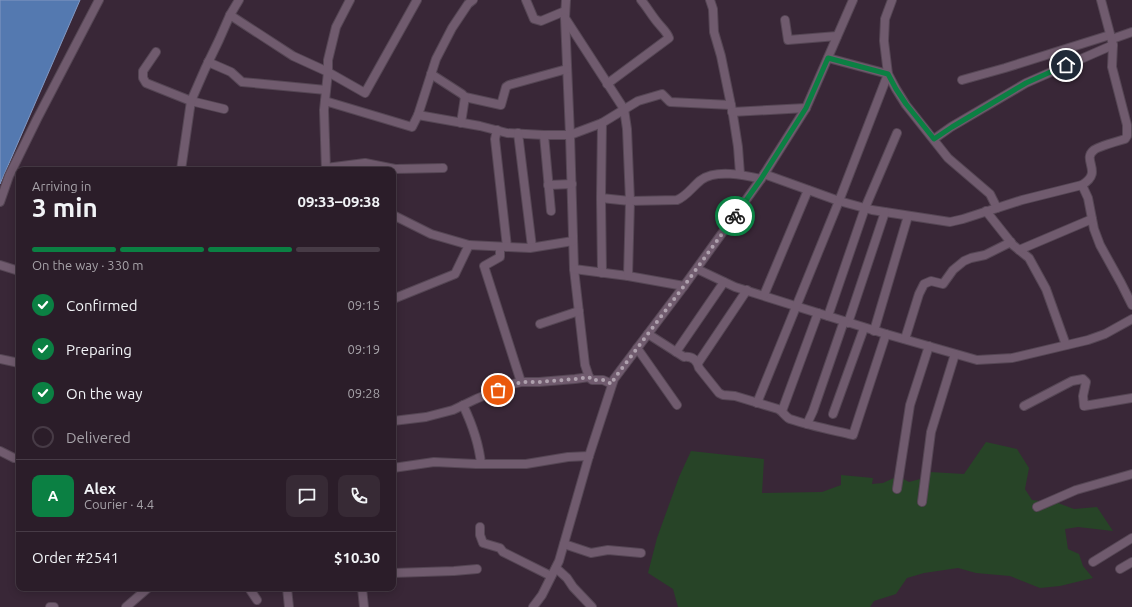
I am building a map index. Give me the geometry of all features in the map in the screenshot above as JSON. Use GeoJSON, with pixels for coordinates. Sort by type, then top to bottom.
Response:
{"type":"FeatureCollection","features":[{"type":"Feature","properties":{"kind":"street"},"geometry":{"type":"LineString","coordinates":[[0,202],[9,176],[30,133],[99,0]]}},
{"type":"Feature","properties":{"kind":"street"},"geometry":{"type":"LineString","coordinates":[[181,167],[191,100],[230,15],[239,0]]}},
{"type":"Feature","properties":{"kind":"street"},"geometry":{"type":"LineString","coordinates":[[326,167],[324,110],[328,60],[336,27],[350,0]]}},
{"type":"Feature","properties":{"kind":"street"},"geometry":{"type":"LineString","coordinates":[[230,15],[293,56],[328,72],[366,93],[417,0]]}},
{"type":"Feature","properties":{"kind":"street"},"geometry":{"type":"LineString","coordinates":[[325,101],[412,128],[418,115],[436,59],[452,28],[468,4],[473,0]]}},
{"type":"Feature","properties":{"kind":"street"},"geometry":{"type":"LineString","coordinates":[[526,0],[534,19],[541,21],[565,14]]}},
{"type":"Feature","properties":{"kind":"street"},"geometry":{"type":"LineString","coordinates":[[566,0],[565,14],[574,269],[585,365],[589,377],[592,380],[603,380],[612,384]]}},
{"type":"Feature","properties":{"kind":"street"},"geometry":{"type":"LineString","coordinates":[[607,84],[669,38],[641,0]]}},
{"type":"Feature","properties":{"kind":"street"},"geometry":{"type":"LineString","coordinates":[[710,0],[713,9],[714,32],[721,56],[732,108],[738,147],[740,174]]}},
{"type":"Feature","properties":{"kind":"street"},"geometry":{"type":"LineString","coordinates":[[533,607],[542,595],[559,561],[589,456],[614,379],[697,269],[763,177],[806,108],[853,0]]}},
{"type":"Feature","properties":{"kind":"street"},"geometry":{"type":"LineString","coordinates":[[892,0],[885,19],[884,41],[888,74],[906,104],[948,158],[990,194],[997,208]]}},
{"type":"Feature","properties":{"kind":"street"},"geometry":{"type":"LineString","coordinates":[[601,198],[630,201],[677,200],[683,198],[702,179],[715,174],[740,174],[763,177],[865,208],[950,222],[1022,200],[1082,185],[1091,177],[1091,153],[1096,148],[1125,139],[1127,136],[1127,124],[1112,67],[1112,40],[1101,0]]}},
{"type":"Feature","properties":{"kind":"street"},"geometry":{"type":"LineString","coordinates":[[565,14],[607,84],[624,109],[627,129],[630,201],[628,276]]}},
{"type":"Feature","properties":{"kind":"street"},"geometry":{"type":"LineString","coordinates":[[785,20],[788,40],[837,36]]}},
{"type":"Feature","properties":{"kind":"street"},"geometry":{"type":"LineString","coordinates":[[934,139],[1026,83],[1112,40],[1132,32]]}},
{"type":"Feature","properties":{"kind":"street"},"geometry":{"type":"LineString","coordinates":[[962,80],[1112,40]]}},
{"type":"Feature","properties":{"kind":"street"},"geometry":{"type":"LineString","coordinates":[[156,52],[143,71],[143,78],[146,83],[191,100],[224,109]]}},
{"type":"Feature","properties":{"kind":"street"},"geometry":{"type":"LineString","coordinates":[[828,58],[888,74]]}},
{"type":"Feature","properties":{"kind":"street"},"geometry":{"type":"LineString","coordinates":[[208,62],[231,72],[242,82],[326,90]]}},
{"type":"Feature","properties":{"kind":"street"},"geometry":{"type":"LineString","coordinates":[[431,74],[465,97],[501,105],[506,87],[509,85],[567,69]]}},
{"type":"Feature","properties":{"kind":"street"},"geometry":{"type":"LineString","coordinates":[[757,403],[839,201],[888,74]]}},
{"type":"Feature","properties":{"kind":"street"},"geometry":{"type":"LineString","coordinates":[[418,115],[507,133],[570,135],[602,123],[638,102],[662,94],[670,102],[732,108],[806,108]]}},
{"type":"Feature","properties":{"kind":"street"},"geometry":{"type":"LineString","coordinates":[[461,123],[465,97]]}},
{"type":"Feature","properties":{"kind":"street"},"geometry":{"type":"LineString","coordinates":[[602,123],[602,273]]}},
{"type":"Feature","properties":{"kind":"street"},"geometry":{"type":"LineString","coordinates":[[497,130],[495,139],[503,247],[500,258],[484,266],[521,382]]}},
{"type":"Feature","properties":{"kind":"street"},"geometry":{"type":"LineString","coordinates":[[518,133],[532,247]]}},
{"type":"Feature","properties":{"kind":"street"},"geometry":{"type":"LineString","coordinates":[[828,316],[865,208],[897,133]]}},
{"type":"Feature","properties":{"kind":"street"},"geometry":{"type":"LineString","coordinates":[[544,135],[551,211]]}},
{"type":"Feature","properties":{"kind":"street"},"geometry":{"type":"LineString","coordinates":[[339,167],[365,163],[385,167]]}},
{"type":"Feature","properties":{"kind":"street"},"geometry":{"type":"LineString","coordinates":[[396,169],[443,168]]}},
{"type":"Feature","properties":{"kind":"street"},"geometry":{"type":"LineString","coordinates":[[548,185],[572,184]]}},
{"type":"Feature","properties":{"kind":"street"},"geometry":{"type":"LineString","coordinates":[[1082,185],[1088,198],[1094,229],[1100,245],[1132,305]]}},
{"type":"Feature","properties":{"kind":"street"},"geometry":{"type":"LineString","coordinates":[[764,295],[808,190]]}},
{"type":"Feature","properties":{"kind":"street"},"geometry":{"type":"LineString","coordinates":[[807,424],[846,322],[885,212]]}},
{"type":"Feature","properties":{"kind":"street"},"geometry":{"type":"LineString","coordinates":[[986,212],[1011,242],[1029,258],[1046,289],[1066,345]]}},
{"type":"Feature","properties":{"kind":"street"},"geometry":{"type":"LineString","coordinates":[[396,216],[431,234],[469,245],[532,247],[573,241]]}},
{"type":"Feature","properties":{"kind":"street"},"geometry":{"type":"LineString","coordinates":[[874,331],[908,216]]}},
{"type":"Feature","properties":{"kind":"street"},"geometry":{"type":"LineString","coordinates":[[1019,250],[1092,219]]}},
{"type":"Feature","properties":{"kind":"street"},"geometry":{"type":"LineString","coordinates":[[905,340],[919,294],[924,284],[931,281],[943,284],[953,270],[964,261],[985,255],[1011,242]]}},
{"type":"Feature","properties":{"kind":"street"},"geometry":{"type":"LineString","coordinates":[[396,298],[455,274],[469,245]]}},
{"type":"Feature","properties":{"kind":"street"},"geometry":{"type":"LineString","coordinates":[[0,265],[16,270]]}},
{"type":"Feature","properties":{"kind":"street"},"geometry":{"type":"LineString","coordinates":[[574,269],[628,276],[684,286]]}},
{"type":"Feature","properties":{"kind":"street"},"geometry":{"type":"LineString","coordinates":[[697,269],[724,282],[818,314],[977,360],[1012,358],[1088,340],[1105,334],[1132,319]]}},
{"type":"Feature","properties":{"kind":"street"},"geometry":{"type":"LineString","coordinates":[[676,352],[724,282]]}},
{"type":"Feature","properties":{"kind":"street"},"geometry":{"type":"LineString","coordinates":[[698,363],[747,290]]}},
{"type":"Feature","properties":{"kind":"street"},"geometry":{"type":"LineString","coordinates":[[540,324],[579,311]]}},
{"type":"Feature","properties":{"kind":"street"},"geometry":{"type":"LineString","coordinates":[[782,411],[818,314]]}},
{"type":"Feature","properties":{"kind":"street"},"geometry":{"type":"LineString","coordinates":[[833,414],[864,328]]}},
{"type":"Feature","properties":{"kind":"street"},"geometry":{"type":"LineString","coordinates":[[648,334],[684,357],[688,357],[698,363],[699,368],[719,393],[782,411],[788,418],[807,424],[853,435],[886,334]]}},
{"type":"Feature","properties":{"kind":"street"},"geometry":{"type":"LineString","coordinates":[[897,489],[910,405],[929,346]]}},
{"type":"Feature","properties":{"kind":"street"},"geometry":{"type":"LineString","coordinates":[[637,348],[677,405]]}},
{"type":"Feature","properties":{"kind":"street"},"geometry":{"type":"LineString","coordinates":[[922,502],[931,432],[954,354]]}},
{"type":"Feature","properties":{"kind":"street"},"geometry":{"type":"LineString","coordinates":[[0,359],[16,361]]}},
{"type":"Feature","properties":{"kind":"street"},"geometry":{"type":"LineString","coordinates":[[396,421],[426,417],[453,410],[509,385],[521,382],[539,382],[589,377]]}},
{"type":"Feature","properties":{"kind":"street"},"geometry":{"type":"LineString","coordinates":[[1024,406],[1072,381],[1082,379],[1086,382],[1083,396],[1084,406],[1132,398]]}},
{"type":"Feature","properties":{"kind":"street"},"geometry":{"type":"LineString","coordinates":[[463,405],[473,426],[480,449],[482,464]]}},
{"type":"Feature","properties":{"kind":"street"},"geometry":{"type":"LineString","coordinates":[[0,451],[14,458]]}},
{"type":"Feature","properties":{"kind":"street"},"geometry":{"type":"LineString","coordinates":[[396,468],[434,462],[526,464],[568,457],[589,456]]}},
{"type":"Feature","properties":{"kind":"street"},"geometry":{"type":"LineString","coordinates":[[1037,507],[1076,490],[1132,474]]}},
{"type":"Feature","properties":{"kind":"street"},"geometry":{"type":"LineString","coordinates":[[480,527],[480,535],[483,543],[500,548],[503,552],[551,576]]}},
{"type":"Feature","properties":{"kind":"street"},"geometry":{"type":"LineString","coordinates":[[1093,562],[1132,538]]}},
{"type":"Feature","properties":{"kind":"street"},"geometry":{"type":"LineString","coordinates":[[564,544],[591,553],[608,550],[640,553]]}},
{"type":"Feature","properties":{"kind":"street"},"geometry":{"type":"LineString","coordinates":[[1120,569],[1132,562]]}},
{"type":"Feature","properties":{"kind":"street"},"geometry":{"type":"LineString","coordinates":[[396,573],[454,572],[477,568]]}},
{"type":"Feature","properties":{"kind":"street"},"geometry":{"type":"LineString","coordinates":[[556,568],[567,578],[573,587],[592,607]]}},
{"type":"Feature","properties":{"kind":"street"},"geometry":{"type":"LineString","coordinates":[[126,607],[145,591]]}},
{"type":"Feature","properties":{"kind":"street"},"geometry":{"type":"LineString","coordinates":[[251,591],[257,600]]}},
{"type":"Feature","properties":{"kind":"street"},"geometry":{"type":"LineString","coordinates":[[287,591],[289,607]]}},
{"type":"Feature","properties":{"kind":"street"},"geometry":{"type":"LineString","coordinates":[[362,591],[364,607]]}},
{"type":"Feature","properties":{"kind":"green space"},"geometry":{"type":"Polygon","coordinates":[[[986,442],[1017,449],[1029,468],[1025,489],[1032,500],[1058,503],[1074,509],[1097,507],[1113,531],[1078,527],[1065,529],[1068,549],[1079,554],[1083,566],[1093,578],[1060,586],[1040,588],[1010,576],[976,573],[958,568],[924,573],[907,578],[896,594],[874,601],[870,607],[678,607],[673,589],[648,573],[657,538],[679,477],[691,451],[764,459],[762,493],[822,492],[841,485],[841,475],[873,478],[872,484],[883,483],[898,476],[909,482],[920,479],[930,472],[964,474],[986,442]]]}},
{"type":"Feature","properties":{"kind":"water"},"geometry":{"type":"Polygon","coordinates":[[[0,0],[80,0],[0,184],[0,0]]]}},
{"type":"Feature","properties":{"kind":"way so far"},"geometry":{"type":"LineString","coordinates":[[498,390],[521,382],[539,382],[589,377],[592,380],[603,380],[612,384],[614,379],[735,216]]}},
{"type":"Feature","properties":{"kind":"route"},"geometry":{"type":"LineString","coordinates":[[735,216],[761,179],[806,108],[828,58],[888,74],[906,104],[934,139],[1026,83],[1066,65]]}}]}
